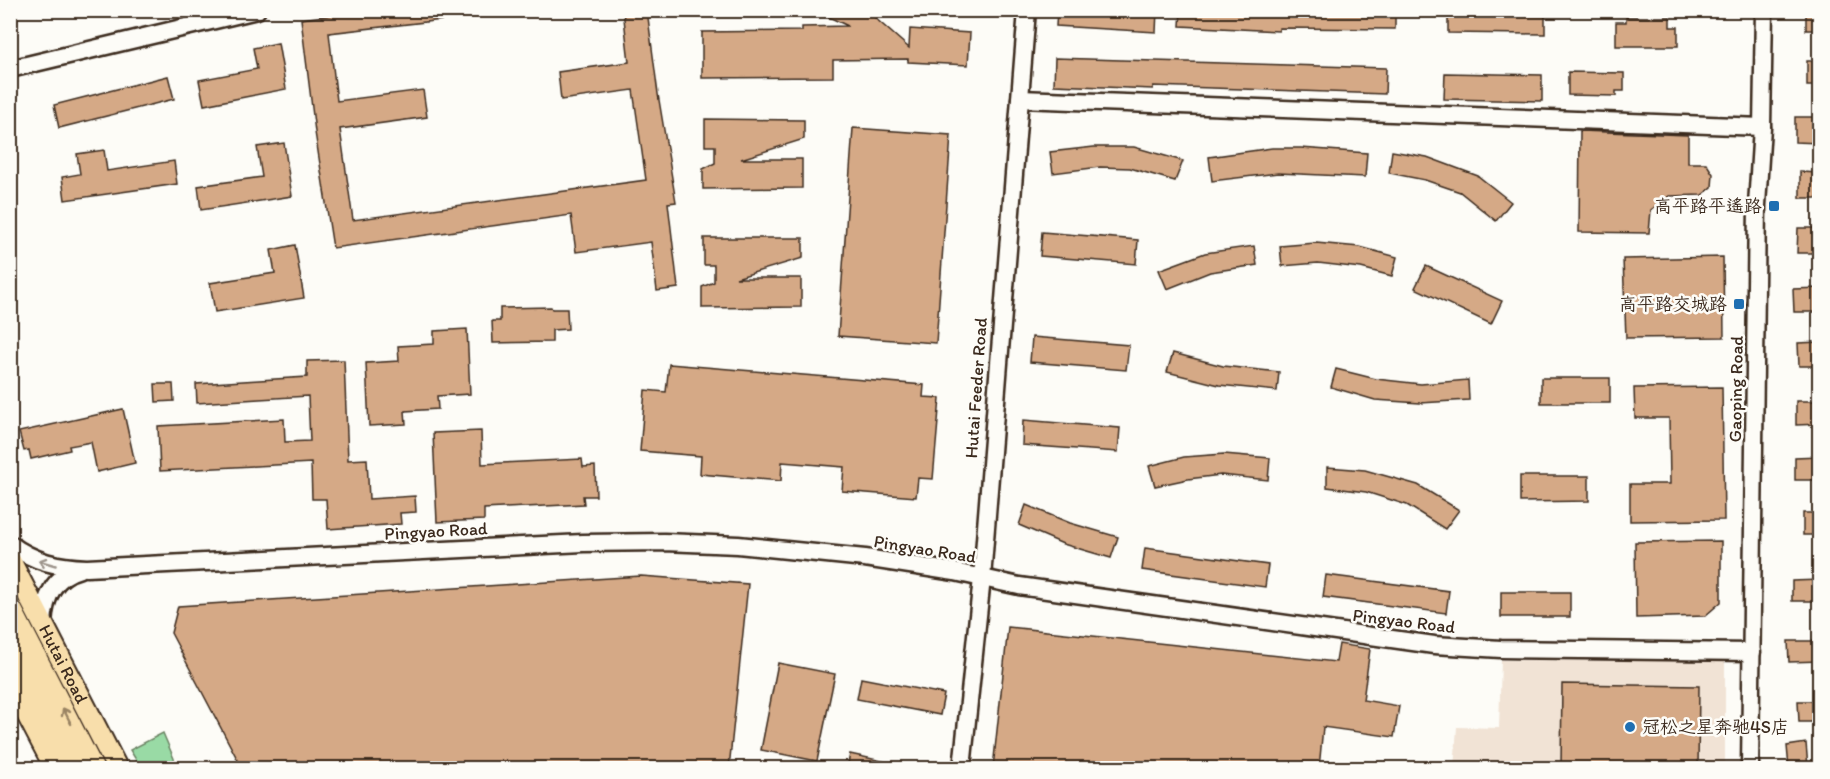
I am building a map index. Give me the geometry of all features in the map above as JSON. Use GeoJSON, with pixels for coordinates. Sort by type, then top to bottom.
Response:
{"type":"FeatureCollection","features":[{"type":"Feature","properties":{"kind":"main road","name":"Hutai Road"},"geometry":{"type":"LineString","coordinates":[[10,560],[117,768]]}},
{"type":"Feature","properties":{"kind":"main road","name":"Hutai Road"},"geometry":{"type":"LineString","coordinates":[[10,606],[93,768]]}},
{"type":"Feature","properties":{"kind":"main road"},"geometry":{"type":"LineString","coordinates":[[10,644],[74,768]]}},
{"type":"Feature","properties":{"kind":"main road"},"geometry":{"type":"LineString","coordinates":[[10,682],[55,768]]}},
{"type":"Feature","properties":{"kind":"street"},"geometry":{"type":"LineString","coordinates":[[10,69],[257,10]]}},
{"type":"Feature","properties":{"kind":"street","name":"Hutai Feeder Road"},"geometry":{"type":"LineString","coordinates":[[962,768],[981,578],[1027,10]]}},
{"type":"Feature","properties":{"kind":"street","name":"Gaoping Road"},"geometry":{"type":"LineString","coordinates":[[1750,768],[1757,205],[1762,127],[1764,10]]}},
{"type":"Feature","properties":{"kind":"street"},"geometry":{"type":"LineString","coordinates":[[1020,99],[1762,127]]}},
{"type":"Feature","properties":{"kind":"street","name":"Pingyao Road"},"geometry":{"type":"LineString","coordinates":[[10,544],[40,562],[63,567],[87,568],[583,543],[729,544],[902,563],[1019,586],[1445,646],[1501,649],[1752,652]]}},
{"type":"Feature","properties":{"kind":"street","name":"Pingyao Road"},"geometry":{"type":"LineString","coordinates":[[43,624],[45,603],[55,584],[68,574],[87,568]]}},
{"type":"Feature","properties":{"kind":"shaded area"},"geometry":{"type":"Polygon","coordinates":[[[1501,660],[1725,661],[1725,768],[1454,768],[1457,727],[1499,728],[1501,660]]]}},
{"type":"Feature","properties":{"kind":"green space"},"geometry":{"type":"Polygon","coordinates":[[[163,733],[178,768],[141,768],[130,750],[163,733]]]}},
{"type":"Feature","properties":{"kind":"building"},"geometry":{"type":"Polygon","coordinates":[[[373,10],[460,10],[460,18],[329,33],[337,101],[423,90],[427,117],[340,129],[353,220],[646,180],[633,90],[561,100],[558,72],[629,62],[623,10],[647,10],[676,202],[668,203],[678,288],[657,291],[651,242],[576,252],[571,215],[333,248],[301,19],[373,10]]]}},
{"type":"Feature","properties":{"kind":"building"},"geometry":{"type":"Polygon","coordinates":[[[814,10],[866,10],[909,48],[910,29],[970,33],[968,65],[908,62],[908,59],[833,60],[833,77],[702,78],[702,32],[802,31],[802,27],[848,26],[814,10]]]}},
{"type":"Feature","properties":{"kind":"building"},"geometry":{"type":"Polygon","coordinates":[[[1057,10],[1157,10],[1156,32],[1056,26],[1057,10]]]}},
{"type":"Feature","properties":{"kind":"building"},"geometry":{"type":"Polygon","coordinates":[[[1181,10],[1395,10],[1395,29],[1279,28],[1279,31],[1180,26],[1181,10]]]}},
{"type":"Feature","properties":{"kind":"building"},"geometry":{"type":"Polygon","coordinates":[[[1806,10],[1820,10],[1820,30],[1806,30],[1806,10]]]}},
{"type":"Feature","properties":{"kind":"building"},"geometry":{"type":"Polygon","coordinates":[[[1448,12],[1545,13],[1545,34],[1448,33],[1448,12]]]}},
{"type":"Feature","properties":{"kind":"building"},"geometry":{"type":"Polygon","coordinates":[[[1626,17],[1670,17],[1670,27],[1678,27],[1678,46],[1616,46],[1616,22],[1626,22],[1626,17]]]}},
{"type":"Feature","properties":{"kind":"building"},"geometry":{"type":"Polygon","coordinates":[[[278,43],[286,89],[204,105],[199,80],[257,69],[253,48],[278,43]]]}},
{"type":"Feature","properties":{"kind":"building"},"geometry":{"type":"Polygon","coordinates":[[[1055,58],[1386,68],[1385,94],[1054,85],[1055,58]]]}},
{"type":"Feature","properties":{"kind":"building"},"geometry":{"type":"Polygon","coordinates":[[[1807,61],[1820,61],[1820,86],[1807,86],[1807,61]]]}},
{"type":"Feature","properties":{"kind":"building"},"geometry":{"type":"Polygon","coordinates":[[[1568,72],[1624,73],[1624,91],[1616,91],[1616,96],[1568,95],[1568,72]]]}},
{"type":"Feature","properties":{"kind":"building"},"geometry":{"type":"Polygon","coordinates":[[[1445,73],[1542,75],[1542,101],[1444,99],[1445,73]]]}},
{"type":"Feature","properties":{"kind":"building"},"geometry":{"type":"Polygon","coordinates":[[[168,76],[174,99],[59,128],[54,105],[168,76]]]}},
{"type":"Feature","properties":{"kind":"building"},"geometry":{"type":"Polygon","coordinates":[[[1795,117],[1820,117],[1820,143],[1795,142],[1795,117]]]}},
{"type":"Feature","properties":{"kind":"building"},"geometry":{"type":"Polygon","coordinates":[[[705,119],[804,120],[804,139],[741,159],[802,159],[802,188],[703,189],[703,169],[715,163],[715,146],[705,146],[705,119]]]}},
{"type":"Feature","properties":{"kind":"building"},"geometry":{"type":"Polygon","coordinates":[[[853,128],[951,135],[936,343],[838,336],[853,128]]]}},
{"type":"Feature","properties":{"kind":"building"},"geometry":{"type":"Polygon","coordinates":[[[1580,131],[1688,135],[1688,163],[1706,163],[1713,174],[1712,187],[1702,195],[1669,196],[1651,210],[1649,233],[1579,232],[1580,131]]]}},
{"type":"Feature","properties":{"kind":"building"},"geometry":{"type":"Polygon","coordinates":[[[284,143],[292,196],[201,210],[198,186],[262,177],[257,147],[284,143]]]}},
{"type":"Feature","properties":{"kind":"building"},"geometry":{"type":"Polygon","coordinates":[[[1094,147],[1134,147],[1183,161],[1175,181],[1130,168],[1100,167],[1053,173],[1050,152],[1094,147]]]}},
{"type":"Feature","properties":{"kind":"building"},"geometry":{"type":"Polygon","coordinates":[[[1272,148],[1367,153],[1365,177],[1278,173],[1212,181],[1209,157],[1272,148]]]}},
{"type":"Feature","properties":{"kind":"building"},"geometry":{"type":"Polygon","coordinates":[[[104,150],[107,171],[174,161],[177,184],[65,200],[62,177],[80,174],[77,154],[104,150]]]}},
{"type":"Feature","properties":{"kind":"building"},"geometry":{"type":"Polygon","coordinates":[[[1392,151],[1427,157],[1478,176],[1511,202],[1496,221],[1460,192],[1425,180],[1389,173],[1392,151]]]}},
{"type":"Feature","properties":{"kind":"building"},"geometry":{"type":"Polygon","coordinates":[[[1800,172],[1820,173],[1820,198],[1800,198],[1800,172]]]}},
{"type":"Feature","properties":{"kind":"building"},"geometry":{"type":"Polygon","coordinates":[[[1798,228],[1820,228],[1820,253],[1797,253],[1798,228]]]}},
{"type":"Feature","properties":{"kind":"building"},"geometry":{"type":"Polygon","coordinates":[[[1042,232],[1138,240],[1136,264],[1040,256],[1042,232]]]}},
{"type":"Feature","properties":{"kind":"building"},"geometry":{"type":"Polygon","coordinates":[[[704,238],[803,238],[803,258],[736,278],[801,278],[801,307],[702,308],[702,287],[714,282],[714,265],[704,265],[704,238]]]}},
{"type":"Feature","properties":{"kind":"building"},"geometry":{"type":"Polygon","coordinates":[[[1316,243],[1360,247],[1397,257],[1392,276],[1361,268],[1318,263],[1282,266],[1280,246],[1316,243]]]}},
{"type":"Feature","properties":{"kind":"building"},"geometry":{"type":"Polygon","coordinates":[[[295,245],[304,298],[215,312],[210,283],[275,273],[271,250],[295,245]]]}},
{"type":"Feature","properties":{"kind":"building"},"geometry":{"type":"Polygon","coordinates":[[[1254,246],[1257,265],[1210,272],[1167,289],[1159,270],[1205,253],[1254,246]]]}},
{"type":"Feature","properties":{"kind":"building"},"geometry":{"type":"Polygon","coordinates":[[[1723,257],[1724,337],[1626,338],[1623,259],[1723,257]]]}},
{"type":"Feature","properties":{"kind":"building"},"geometry":{"type":"Polygon","coordinates":[[[1426,266],[1502,301],[1491,324],[1415,288],[1426,266]]]}},
{"type":"Feature","properties":{"kind":"building"},"geometry":{"type":"Polygon","coordinates":[[[1820,288],[1820,312],[1794,312],[1793,289],[1820,288]]]}},
{"type":"Feature","properties":{"kind":"building"},"geometry":{"type":"Polygon","coordinates":[[[551,307],[552,309],[567,309],[568,329],[552,330],[552,342],[493,343],[492,321],[500,321],[500,308],[551,307]]]}},
{"type":"Feature","properties":{"kind":"building"},"geometry":{"type":"Polygon","coordinates":[[[467,329],[470,394],[437,396],[438,409],[405,411],[406,424],[369,426],[366,363],[399,361],[398,346],[434,344],[434,331],[467,329]]]}},
{"type":"Feature","properties":{"kind":"building"},"geometry":{"type":"Polygon","coordinates":[[[1032,337],[1129,345],[1126,370],[1030,362],[1032,337]]]}},
{"type":"Feature","properties":{"kind":"building"},"geometry":{"type":"Polygon","coordinates":[[[1820,342],[1820,366],[1799,366],[1798,343],[1820,342]]]}},
{"type":"Feature","properties":{"kind":"building"},"geometry":{"type":"Polygon","coordinates":[[[1173,353],[1223,366],[1279,372],[1277,391],[1219,385],[1167,372],[1173,353]]]}},
{"type":"Feature","properties":{"kind":"building"},"geometry":{"type":"Polygon","coordinates":[[[344,360],[348,460],[367,459],[369,499],[415,496],[416,512],[400,513],[401,524],[328,529],[326,499],[312,499],[311,463],[160,471],[158,426],[284,419],[285,442],[310,441],[308,396],[197,403],[196,384],[307,377],[307,361],[344,360]]]}},
{"type":"Feature","properties":{"kind":"building"},"geometry":{"type":"Polygon","coordinates":[[[669,364],[924,385],[923,397],[940,398],[933,479],[918,478],[916,497],[842,491],[844,467],[782,462],[781,481],[700,474],[701,456],[640,451],[645,390],[666,392],[669,364]]]}},
{"type":"Feature","properties":{"kind":"building"},"geometry":{"type":"Polygon","coordinates":[[[1336,369],[1376,379],[1421,384],[1468,380],[1469,400],[1420,403],[1375,400],[1331,387],[1336,369]]]}},
{"type":"Feature","properties":{"kind":"building"},"geometry":{"type":"Polygon","coordinates":[[[1541,378],[1610,378],[1610,403],[1541,403],[1541,378]]]}},
{"type":"Feature","properties":{"kind":"building"},"geometry":{"type":"Polygon","coordinates":[[[155,384],[173,384],[174,401],[156,402],[155,384]]]}},
{"type":"Feature","properties":{"kind":"building"},"geometry":{"type":"Polygon","coordinates":[[[1722,387],[1724,520],[1630,521],[1630,484],[1670,484],[1669,418],[1635,418],[1634,388],[1722,387]]]}},
{"type":"Feature","properties":{"kind":"building"},"geometry":{"type":"Polygon","coordinates":[[[1796,401],[1820,401],[1820,424],[1796,425],[1796,401]]]}},
{"type":"Feature","properties":{"kind":"building"},"geometry":{"type":"Polygon","coordinates":[[[123,409],[135,463],[97,472],[91,442],[69,446],[70,450],[31,459],[29,450],[24,451],[19,432],[123,409]]]}},
{"type":"Feature","properties":{"kind":"building"},"geometry":{"type":"Polygon","coordinates":[[[1023,420],[1120,428],[1118,452],[1022,445],[1023,420]]]}},
{"type":"Feature","properties":{"kind":"building"},"geometry":{"type":"Polygon","coordinates":[[[481,431],[482,464],[582,459],[583,467],[595,466],[596,496],[583,496],[584,504],[484,509],[484,520],[437,522],[433,433],[481,431]]]}},
{"type":"Feature","properties":{"kind":"building"},"geometry":{"type":"Polygon","coordinates":[[[1224,454],[1270,458],[1268,480],[1221,475],[1155,486],[1149,466],[1184,457],[1224,454]]]}},
{"type":"Feature","properties":{"kind":"building"},"geometry":{"type":"Polygon","coordinates":[[[1820,456],[1820,480],[1795,480],[1795,457],[1820,456]]]}},
{"type":"Feature","properties":{"kind":"building"},"geometry":{"type":"Polygon","coordinates":[[[1327,467],[1365,470],[1418,485],[1459,510],[1445,529],[1407,505],[1366,492],[1327,487],[1327,467]]]}},
{"type":"Feature","properties":{"kind":"building"},"geometry":{"type":"Polygon","coordinates":[[[1520,476],[1589,476],[1589,501],[1520,502],[1520,476]]]}},
{"type":"Feature","properties":{"kind":"building"},"geometry":{"type":"Polygon","coordinates":[[[1026,505],[1070,523],[1118,537],[1111,558],[1063,544],[1019,525],[1026,505]]]}},
{"type":"Feature","properties":{"kind":"building"},"geometry":{"type":"Polygon","coordinates":[[[1803,513],[1820,513],[1820,535],[1803,535],[1803,513]]]}},
{"type":"Feature","properties":{"kind":"building"},"geometry":{"type":"Polygon","coordinates":[[[1721,541],[1721,602],[1705,616],[1636,618],[1635,542],[1721,541]]]}},
{"type":"Feature","properties":{"kind":"building"},"geometry":{"type":"Polygon","coordinates":[[[1145,548],[1268,565],[1265,587],[1142,570],[1145,548]]]}},
{"type":"Feature","properties":{"kind":"building"},"geometry":{"type":"Polygon","coordinates":[[[1326,575],[1449,591],[1446,613],[1323,597],[1326,575]]]}},
{"type":"Feature","properties":{"kind":"building"},"geometry":{"type":"Polygon","coordinates":[[[641,576],[748,584],[729,768],[242,768],[171,633],[178,606],[641,576]]]}},
{"type":"Feature","properties":{"kind":"building"},"geometry":{"type":"Polygon","coordinates":[[[1820,580],[1820,601],[1792,601],[1792,581],[1820,580]]]}},
{"type":"Feature","properties":{"kind":"building"},"geometry":{"type":"Polygon","coordinates":[[[1501,592],[1570,592],[1570,617],[1501,617],[1501,592]]]}},
{"type":"Feature","properties":{"kind":"building"},"geometry":{"type":"Polygon","coordinates":[[[1008,627],[1336,662],[1339,644],[1370,649],[1363,700],[1399,706],[1394,737],[1323,727],[1319,768],[993,768],[1008,627]]]}},
{"type":"Feature","properties":{"kind":"building"},"geometry":{"type":"Polygon","coordinates":[[[1788,641],[1820,641],[1820,661],[1789,662],[1788,641]]]}},
{"type":"Feature","properties":{"kind":"building"},"geometry":{"type":"Polygon","coordinates":[[[778,663],[835,674],[817,761],[761,750],[778,663]]]}},
{"type":"Feature","properties":{"kind":"building"},"geometry":{"type":"Polygon","coordinates":[[[861,678],[944,694],[940,715],[857,699],[861,678]]]}},
{"type":"Feature","properties":{"kind":"building","name":"冠松之星奔驰4S店"},"geometry":{"type":"Polygon","coordinates":[[[1562,684],[1699,686],[1698,768],[1561,768],[1562,684]]]}},
{"type":"Feature","properties":{"kind":"building"},"geometry":{"type":"Polygon","coordinates":[[[1798,701],[1820,701],[1820,722],[1799,722],[1798,701]]]}},
{"type":"Feature","properties":{"kind":"building"},"geometry":{"type":"Polygon","coordinates":[[[1806,743],[1808,768],[1789,768],[1787,746],[1806,743]]]}},
{"type":"Feature","properties":{"kind":"building"},"geometry":{"type":"Polygon","coordinates":[[[850,754],[896,764],[896,768],[847,768],[850,754]]]}},
{"type":"Feature","properties":{"kind":"place","name":"高平路平遥路"},"geometry":{"type":"Point","coordinates":[1774,206]}},
{"type":"Feature","properties":{"kind":"place","name":"高平路交城路"},"geometry":{"type":"Point","coordinates":[1739,304]}},
{"type":"Feature","properties":{"kind":"place","name":"冠松之星奔驰4S店"},"geometry":{"type":"Point","coordinates":[1630,727]}}]}
